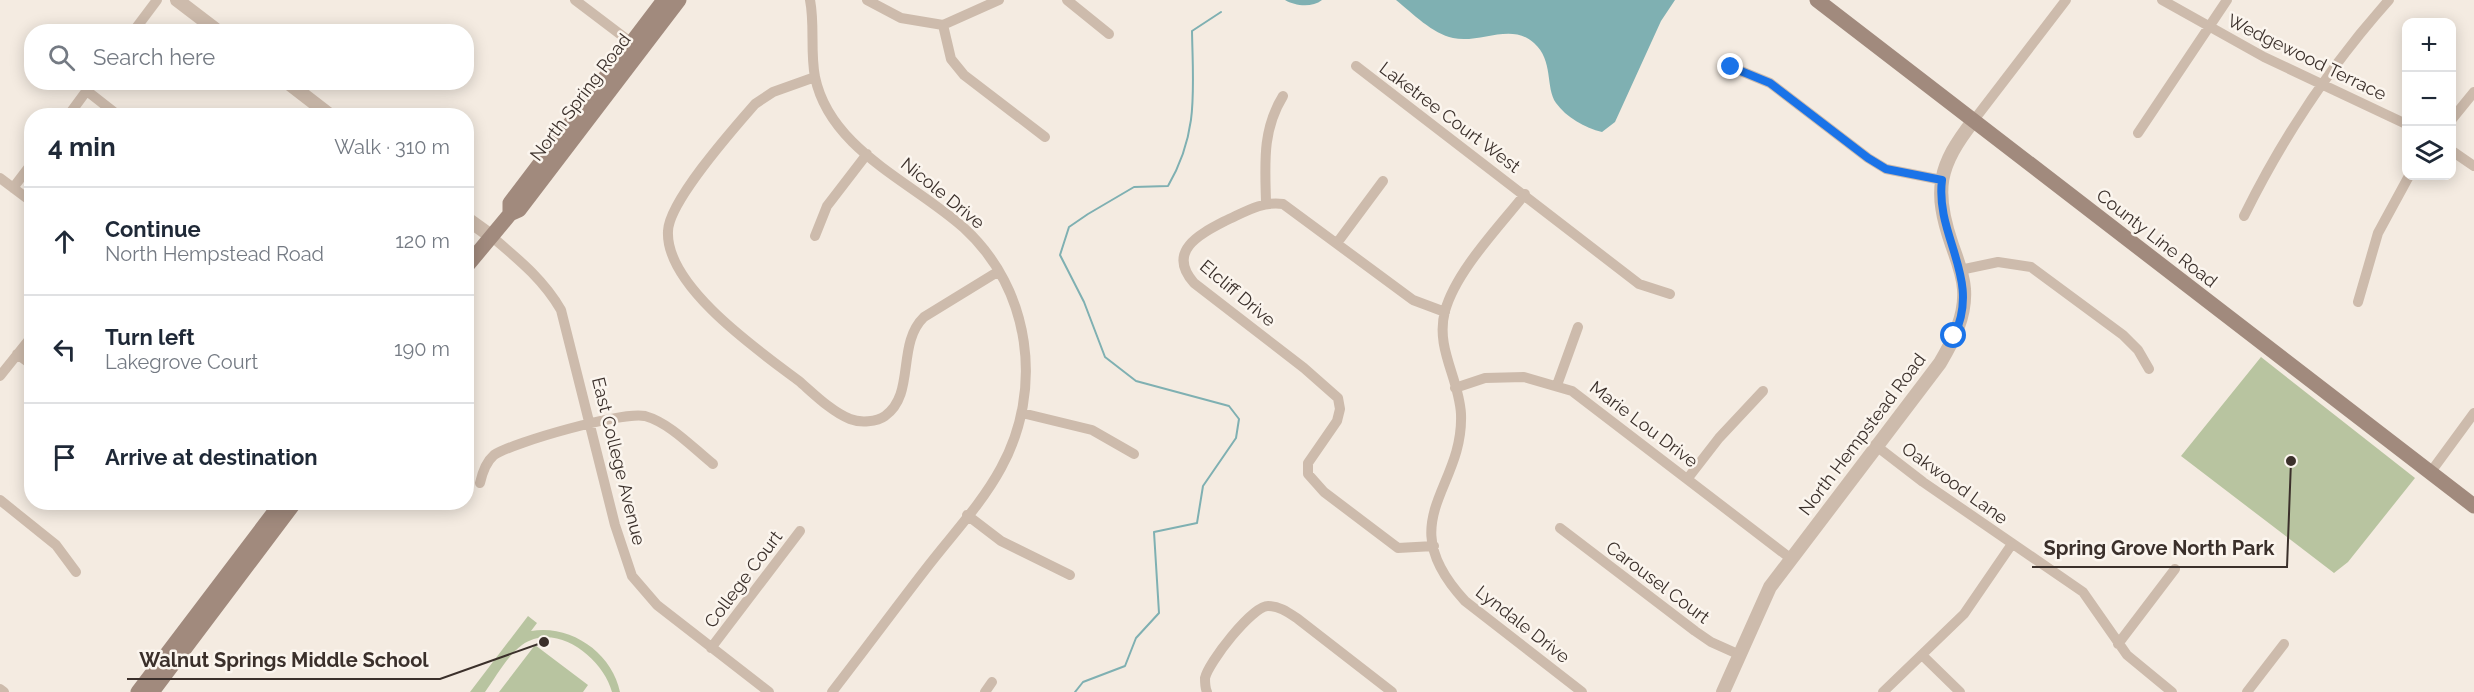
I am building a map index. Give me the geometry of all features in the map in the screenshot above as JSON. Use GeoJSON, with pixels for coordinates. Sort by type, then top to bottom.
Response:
{"type":"FeatureCollection","features":[{"type":"Feature","properties":{"kind":"main road","name":"North Spring Road"},"geometry":{"type":"LineString","coordinates":[[474,257],[510,214],[519,210],[636,46],[664,0]]}},
{"type":"Feature","properties":{"kind":"main road","name":"North Spring Road"},"geometry":{"type":"LineString","coordinates":[[636,46],[679,0]]}},
{"type":"Feature","properties":{"kind":"main road","name":"County Line Road"},"geometry":{"type":"LineString","coordinates":[[1817,0],[2474,506]]}},
{"type":"Feature","properties":{"kind":"main road"},"geometry":{"type":"LineString","coordinates":[[147,688],[276,510]]}},
{"type":"Feature","properties":{"kind":"main road"},"geometry":{"type":"LineString","coordinates":[[147,688],[289,510]]}},
{"type":"Feature","properties":{"kind":"street"},"geometry":{"type":"LineString","coordinates":[[139,24],[157,0]]}},
{"type":"Feature","properties":{"kind":"street"},"geometry":{"type":"LineString","coordinates":[[177,0],[208,24]]}},
{"type":"Feature","properties":{"kind":"street"},"geometry":{"type":"LineString","coordinates":[[576,0],[636,46]]}},
{"type":"Feature","properties":{"kind":"street","name":"Nicole Drive"},"geometry":{"type":"LineString","coordinates":[[810,0],[815,77],[830,114],[848,138],[965,229],[999,271],[1022,328],[1026,381],[1022,412],[1010,450],[1000,470],[832,692]]}},
{"type":"Feature","properties":{"kind":"street"},"geometry":{"type":"LineString","coordinates":[[867,0],[902,18],[943,25],[999,0]]}},
{"type":"Feature","properties":{"kind":"street"},"geometry":{"type":"LineString","coordinates":[[1067,0],[1109,34]]}},
{"type":"Feature","properties":{"kind":"street"},"geometry":{"type":"LineString","coordinates":[[1974,120],[2066,0]]}},
{"type":"Feature","properties":{"kind":"street","name":"Wedgewood Terrace"},"geometry":{"type":"LineString","coordinates":[[2162,0],[2207,27],[2402,122]]}},
{"type":"Feature","properties":{"kind":"street"},"geometry":{"type":"LineString","coordinates":[[2138,133],[2227,0]]}},
{"type":"Feature","properties":{"kind":"street"},"geometry":{"type":"LineString","coordinates":[[2244,216],[2284,139],[2322,84],[2389,0]]}},
{"type":"Feature","properties":{"kind":"street"},"geometry":{"type":"LineString","coordinates":[[943,25],[951,59],[964,75],[1045,137]]}},
{"type":"Feature","properties":{"kind":"street","name":"Laketree Court West"},"geometry":{"type":"LineString","coordinates":[[1356,66],[1640,284],[1670,294]]}},
{"type":"Feature","properties":{"kind":"street"},"geometry":{"type":"LineString","coordinates":[[1731,67],[1770,83],[1868,158],[1886,169],[1942,180]]}},
{"type":"Feature","properties":{"kind":"street"},"geometry":{"type":"LineString","coordinates":[[815,77],[773,92],[755,104],[670,215],[668,244],[682,272],[725,324],[839,413],[863,422],[885,417],[896,405],[902,389],[910,336],[915,325],[924,317],[999,271]]}},
{"type":"Feature","properties":{"kind":"street"},"geometry":{"type":"LineString","coordinates":[[74,108],[88,90]]}},
{"type":"Feature","properties":{"kind":"street"},"geometry":{"type":"LineString","coordinates":[[93,90],[111,108]]}},
{"type":"Feature","properties":{"kind":"street"},"geometry":{"type":"LineString","coordinates":[[297,90],[321,108]]}},
{"type":"Feature","properties":{"kind":"street"},"geometry":{"type":"LineString","coordinates":[[2456,113],[2474,92]]}},
{"type":"Feature","properties":{"kind":"street"},"geometry":{"type":"LineString","coordinates":[[1283,96],[1274,111],[1265,138],[1266,202],[1283,204],[1413,300],[1445,312]]}},
{"type":"Feature","properties":{"kind":"street","name":"North Hempstead Road"},"geometry":{"type":"LineString","coordinates":[[1723,692],[1762,602],[1790,558],[1950,347],[1963,311],[1965,292],[1941,209],[1942,180],[1953,148],[1974,120]]}},
{"type":"Feature","properties":{"kind":"street"},"geometry":{"type":"LineString","coordinates":[[815,236],[827,206],[867,154]]}},
{"type":"Feature","properties":{"kind":"street"},"geometry":{"type":"LineString","coordinates":[[2456,154],[2474,166]]}},
{"type":"Feature","properties":{"kind":"street"},"geometry":{"type":"LineString","coordinates":[[13,188],[24,174]]}},
{"type":"Feature","properties":{"kind":"street"},"geometry":{"type":"LineString","coordinates":[[0,178],[24,196]]}},
{"type":"Feature","properties":{"kind":"street"},"geometry":{"type":"LineString","coordinates":[[2358,302],[2378,233],[2407,180]]}},
{"type":"Feature","properties":{"kind":"street"},"geometry":{"type":"LineString","coordinates":[[1337,243],[1383,181]]}},
{"type":"Feature","properties":{"kind":"street","name":"Lyndale Drive"},"geometry":{"type":"LineString","coordinates":[[1525,195],[1465,271],[1452,293],[1445,312],[1442,338],[1461,411],[1461,428],[1454,455],[1434,508],[1431,532],[1437,560],[1453,588],[1465,601],[1582,692]]}},
{"type":"Feature","properties":{"kind":"street","name":"Elcliff Drive"},"geometry":{"type":"LineString","coordinates":[[1266,202],[1199,235],[1190,243],[1185,254],[1184,265],[1187,275],[1338,398],[1340,410],[1337,421],[1308,463],[1308,474],[1324,492],[1398,548],[1434,546]]}},
{"type":"Feature","properties":{"kind":"street","name":"East College Avenue"},"geometry":{"type":"LineString","coordinates":[[474,224],[534,272],[550,290],[561,310],[618,533],[633,576],[657,605],[769,692]]}},
{"type":"Feature","properties":{"kind":"street"},"geometry":{"type":"LineString","coordinates":[[1960,270],[1998,262],[2031,267],[2123,335],[2138,350],[2149,369]]}},
{"type":"Feature","properties":{"kind":"street"},"geometry":{"type":"LineString","coordinates":[[1557,385],[1578,327]]}},
{"type":"Feature","properties":{"kind":"street"},"geometry":{"type":"LineString","coordinates":[[0,376],[24,346]]}},
{"type":"Feature","properties":{"kind":"street"},"geometry":{"type":"LineString","coordinates":[[17,354],[24,359]]}},
{"type":"Feature","properties":{"kind":"street","name":"Marie Lou Drive"},"geometry":{"type":"LineString","coordinates":[[1455,388],[1485,378],[1524,377],[1572,391],[1598,408],[1790,558]]}},
{"type":"Feature","properties":{"kind":"street"},"geometry":{"type":"LineString","coordinates":[[1688,478],[1719,438],[1763,391]]}},
{"type":"Feature","properties":{"kind":"street"},"geometry":{"type":"LineString","coordinates":[[1022,412],[1092,430],[1134,454]]}},
{"type":"Feature","properties":{"kind":"street"},"geometry":{"type":"LineString","coordinates":[[2430,472],[2474,413]]}},
{"type":"Feature","properties":{"kind":"street"},"geometry":{"type":"LineString","coordinates":[[480,483],[482,472],[492,457],[518,442],[629,415],[644,416],[663,426],[713,464]]}},
{"type":"Feature","properties":{"kind":"street","name":"Oakwood Lane"},"geometry":{"type":"LineString","coordinates":[[1875,445],[2083,592],[2118,644],[2137,666],[2172,692]]}},
{"type":"Feature","properties":{"kind":"street"},"geometry":{"type":"LineString","coordinates":[[0,500],[56,545],[76,572]]}},
{"type":"Feature","properties":{"kind":"street"},"geometry":{"type":"LineString","coordinates":[[967,515],[1001,541],[1070,575]]}},
{"type":"Feature","properties":{"kind":"street","name":"Carousel Court"},"geometry":{"type":"LineString","coordinates":[[1560,528],[1695,631],[1740,655]]}},
{"type":"Feature","properties":{"kind":"street","name":"College Court"},"geometry":{"type":"LineString","coordinates":[[711,648],[801,531]]}},
{"type":"Feature","properties":{"kind":"street"},"geometry":{"type":"LineString","coordinates":[[1883,692],[1964,614],[2012,544]]}},
{"type":"Feature","properties":{"kind":"street"},"geometry":{"type":"LineString","coordinates":[[2118,644],[2175,569]]}},
{"type":"Feature","properties":{"kind":"street"},"geometry":{"type":"LineString","coordinates":[[1207,692],[1205,678],[1230,639],[1256,610],[1268,606],[1284,610],[1392,692]]}},
{"type":"Feature","properties":{"kind":"street"},"geometry":{"type":"LineString","coordinates":[[2247,692],[2284,644]]}},
{"type":"Feature","properties":{"kind":"street"},"geometry":{"type":"LineString","coordinates":[[1922,655],[1960,692]]}},
{"type":"Feature","properties":{"kind":"street"},"geometry":{"type":"LineString","coordinates":[[985,692],[992,682]]}},
{"type":"Feature","properties":{"kind":"street"},"geometry":{"type":"LineString","coordinates":[[0,689],[4,692]]}},
{"type":"Feature","properties":{"kind":"green space"},"geometry":{"type":"Polygon","coordinates":[[[2261,357],[2415,478],[2348,562],[2334,573],[2181,456],[2261,357]]]}},
{"type":"Feature","properties":{"kind":"green space"},"geometry":{"type":"Polygon","coordinates":[[[528,616],[537,623],[531,631],[561,632],[588,644],[608,665],[616,678],[620,692],[612,692],[607,679],[589,656],[563,640],[549,637],[535,639],[522,645],[507,661],[485,692],[470,692],[528,616]]]}},
{"type":"Feature","properties":{"kind":"green space"},"geometry":{"type":"Polygon","coordinates":[[[535,645],[588,685],[583,692],[499,692],[535,645]]]}},
{"type":"Feature","properties":{"kind":"water"},"geometry":{"type":"Polygon","coordinates":[[[1285,0],[1322,0],[1318,3],[1304,5],[1285,0]]]}},
{"type":"Feature","properties":{"kind":"water"},"geometry":{"type":"Polygon","coordinates":[[[1396,0],[1675,0],[1661,21],[1615,122],[1602,132],[1576,121],[1556,103],[1544,58],[1534,43],[1525,37],[1515,34],[1463,39],[1445,36],[1430,28],[1396,0]]]}},
{"type":"Feature","properties":{"kind":"waterway"},"geometry":{"type":"LineString","coordinates":[[1075,692],[1083,682],[1125,666],[1136,638],[1159,613],[1154,532],[1197,523],[1203,486],[1236,438],[1239,419],[1229,406],[1136,381],[1105,357],[1084,302],[1060,255],[1069,227],[1088,214],[1134,187],[1168,186],[1185,148],[1192,111],[1192,31],[1221,12]]}},
{"type":"Feature","properties":{"kind":"place","name":"Spring Grove North Park"},"geometry":{"type":"Point","coordinates":[2291,461]}},
{"type":"Feature","properties":{"kind":"place","name":"Walnut Springs Middle School"},"geometry":{"type":"Point","coordinates":[544,642]}},
{"type":"Feature","properties":{"kind":"route"},"geometry":{"type":"LineString","coordinates":[[1731,67],[1770,83],[1868,158],[1886,169],[1942,180],[1941,209],[1965,292],[1963,311],[1954,336]]}}]}
